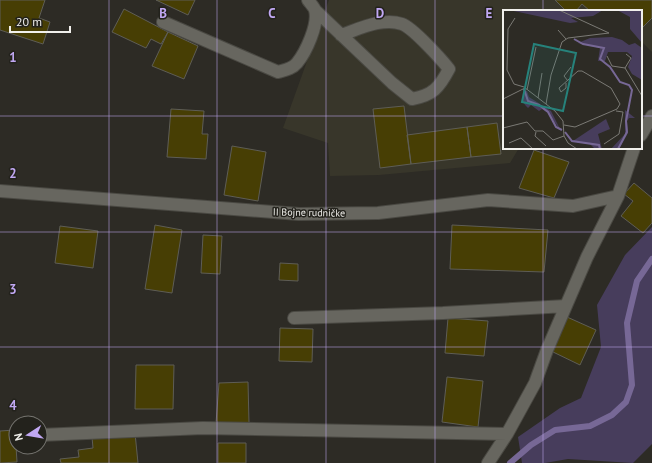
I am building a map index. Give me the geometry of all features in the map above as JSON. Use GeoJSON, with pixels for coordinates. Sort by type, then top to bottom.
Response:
{"type":"FeatureCollection","features":[{"type":"Feature","properties":{"kind":"street"},"geometry":{"type":"LineString","coordinates":[[308,0],[315,10],[341,35],[392,84],[412,99],[426,96],[436,90],[449,69],[437,53],[402,24],[375,24],[341,35]]}},
{"type":"Feature","properties":{"kind":"street"},"geometry":{"type":"LineString","coordinates":[[163,22],[278,72],[289,70],[297,63],[311,39],[315,26],[315,10]]}},
{"type":"Feature","properties":{"kind":"street"},"geometry":{"type":"LineString","coordinates":[[642,133],[652,116]]}},
{"type":"Feature","properties":{"kind":"street"},"geometry":{"type":"LineString","coordinates":[[490,462],[535,383],[546,350],[587,257],[618,196],[634,149]]}},
{"type":"Feature","properties":{"kind":"street","name":"II Bojne rudničke"},"geometry":{"type":"LineString","coordinates":[[0,191],[299,214],[378,213],[488,200],[573,206],[618,196]]}},
{"type":"Feature","properties":{"kind":"street"},"geometry":{"type":"LineString","coordinates":[[294,318],[443,313],[566,306]]}},
{"type":"Feature","properties":{"kind":"street"},"geometry":{"type":"LineString","coordinates":[[48,434],[203,428],[368,433],[507,434]]}},
{"type":"Feature","properties":{"kind":"shaded area"},"geometry":{"type":"Polygon","coordinates":[[[329,0],[652,0],[652,52],[642,42],[642,10],[503,10],[503,149],[518,149],[510,163],[379,175],[330,176],[328,143],[283,128],[329,0]]]}},
{"type":"Feature","properties":{"kind":"shaded area"},"geometry":{"type":"Polygon","coordinates":[[[652,227],[652,444],[633,463],[568,459],[545,463],[522,463],[518,437],[560,408],[581,398],[601,347],[597,305],[625,255],[652,227]]]}},
{"type":"Feature","properties":{"kind":"building"},"geometry":{"type":"Polygon","coordinates":[[[0,0],[45,0],[39,18],[50,22],[43,44],[0,30],[0,0]]]}},
{"type":"Feature","properties":{"kind":"building"},"geometry":{"type":"Polygon","coordinates":[[[156,0],[195,0],[188,15],[156,0]]]}},
{"type":"Feature","properties":{"kind":"building"},"geometry":{"type":"Polygon","coordinates":[[[555,0],[652,0],[652,18],[642,28],[642,10],[589,10],[582,4],[577,10],[565,10],[555,0]]]}},
{"type":"Feature","properties":{"kind":"building"},"geometry":{"type":"Polygon","coordinates":[[[124,9],[168,32],[161,44],[151,39],[146,48],[112,32],[124,9]]]}},
{"type":"Feature","properties":{"kind":"building"},"geometry":{"type":"Polygon","coordinates":[[[168,32],[198,46],[184,79],[152,66],[168,32]]]}},
{"type":"Feature","properties":{"kind":"building"},"geometry":{"type":"Polygon","coordinates":[[[404,106],[411,164],[380,168],[373,109],[404,106]]]}},
{"type":"Feature","properties":{"kind":"building"},"geometry":{"type":"Polygon","coordinates":[[[171,109],[204,111],[202,134],[208,134],[206,159],[167,157],[171,109]]]}},
{"type":"Feature","properties":{"kind":"building"},"geometry":{"type":"Polygon","coordinates":[[[497,123],[501,154],[471,157],[467,127],[497,123]]]}},
{"type":"Feature","properties":{"kind":"building"},"geometry":{"type":"Polygon","coordinates":[[[467,127],[471,157],[411,164],[407,135],[467,127]]]}},
{"type":"Feature","properties":{"kind":"building"},"geometry":{"type":"Polygon","coordinates":[[[232,146],[266,152],[258,201],[224,195],[232,146]]]}},
{"type":"Feature","properties":{"kind":"building"},"geometry":{"type":"Polygon","coordinates":[[[534,150],[569,162],[554,198],[519,188],[534,150]]]}},
{"type":"Feature","properties":{"kind":"building"},"geometry":{"type":"Polygon","coordinates":[[[634,183],[652,198],[652,223],[643,233],[621,216],[633,201],[624,194],[634,183]]]}},
{"type":"Feature","properties":{"kind":"building"},"geometry":{"type":"Polygon","coordinates":[[[155,225],[182,230],[172,293],[145,289],[155,225]]]}},
{"type":"Feature","properties":{"kind":"building"},"geometry":{"type":"Polygon","coordinates":[[[452,225],[548,230],[544,272],[450,269],[452,225]]]}},
{"type":"Feature","properties":{"kind":"building"},"geometry":{"type":"Polygon","coordinates":[[[60,226],[98,231],[93,268],[55,263],[60,226]]]}},
{"type":"Feature","properties":{"kind":"building"},"geometry":{"type":"Polygon","coordinates":[[[203,235],[222,236],[220,274],[201,273],[203,235]]]}},
{"type":"Feature","properties":{"kind":"building"},"geometry":{"type":"Polygon","coordinates":[[[280,263],[298,264],[298,281],[279,280],[280,263]]]}},
{"type":"Feature","properties":{"kind":"building"},"geometry":{"type":"Polygon","coordinates":[[[567,317],[596,330],[580,365],[551,351],[567,317]]]}},
{"type":"Feature","properties":{"kind":"building"},"geometry":{"type":"Polygon","coordinates":[[[448,318],[488,321],[484,356],[445,353],[448,318]]]}},
{"type":"Feature","properties":{"kind":"building"},"geometry":{"type":"Polygon","coordinates":[[[280,328],[313,329],[312,362],[279,361],[280,328]]]}},
{"type":"Feature","properties":{"kind":"building"},"geometry":{"type":"Polygon","coordinates":[[[136,365],[174,365],[173,409],[135,409],[136,365]]]}},
{"type":"Feature","properties":{"kind":"building"},"geometry":{"type":"Polygon","coordinates":[[[447,377],[483,381],[478,427],[442,422],[447,377]]]}},
{"type":"Feature","properties":{"kind":"building"},"geometry":{"type":"Polygon","coordinates":[[[248,382],[249,423],[216,423],[219,383],[248,382]]]}},
{"type":"Feature","properties":{"kind":"building"},"geometry":{"type":"Polygon","coordinates":[[[8,430],[8,455],[17,455],[17,462],[0,463],[0,431],[8,430]]]}},
{"type":"Feature","properties":{"kind":"building"},"geometry":{"type":"Polygon","coordinates":[[[135,433],[138,463],[61,463],[60,459],[79,457],[78,450],[93,448],[92,437],[135,433]]]}},
{"type":"Feature","properties":{"kind":"building"},"geometry":{"type":"Polygon","coordinates":[[[218,443],[246,443],[246,463],[218,463],[218,443]]]}},
{"type":"Feature","properties":{"kind":"waterway"},"geometry":{"type":"LineString","coordinates":[[510,463],[531,445],[555,430],[590,426],[612,415],[626,402],[632,385],[627,323],[637,281],[652,259]]}}]}
